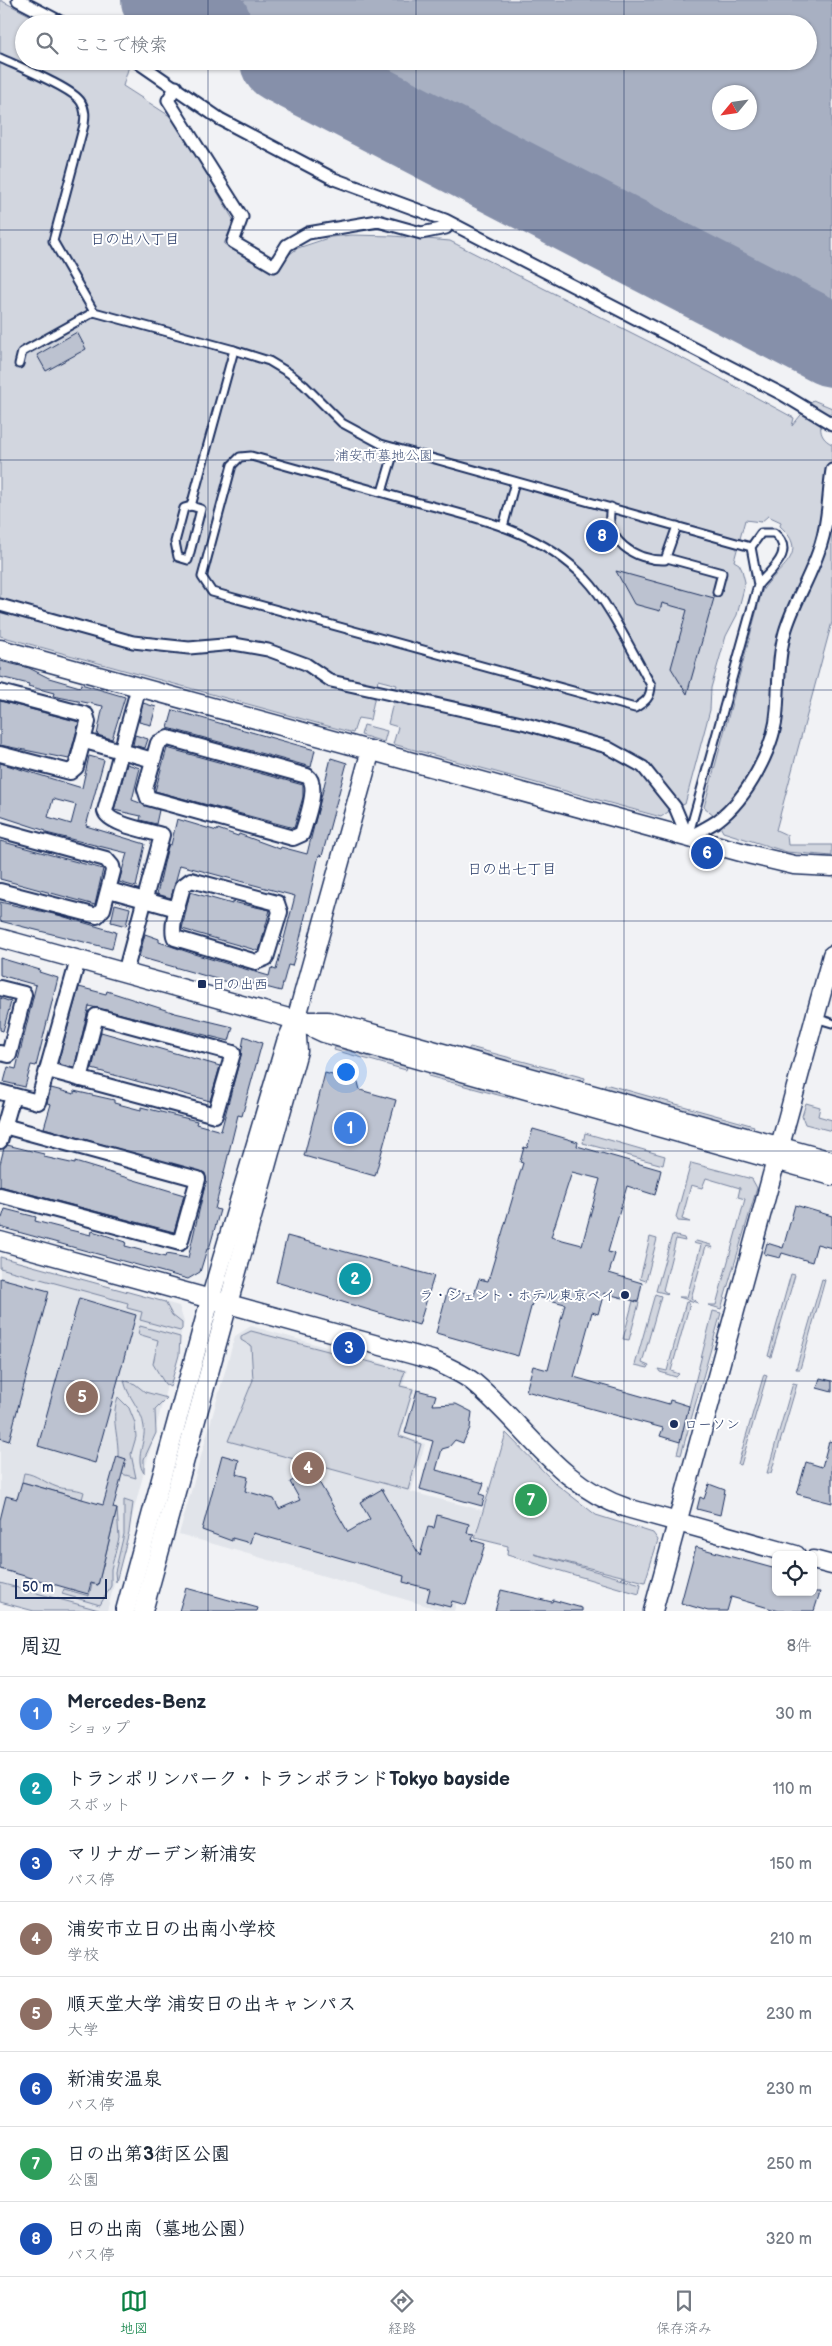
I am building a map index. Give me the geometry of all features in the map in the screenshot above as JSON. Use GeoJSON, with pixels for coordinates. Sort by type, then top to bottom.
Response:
{"type":"FeatureCollection","features":[{"type":"Feature","properties":{"kind":"street"},"geometry":{"type":"LineString","coordinates":[[18,0],[47,15]]}},
{"type":"Feature","properties":{"kind":"street"},"geometry":{"type":"LineString","coordinates":[[149,70],[220,119],[334,179],[445,220],[782,394],[832,424]]}},
{"type":"Feature","properties":{"kind":"street"},"geometry":{"type":"LineString","coordinates":[[176,88],[168,100],[242,218],[233,242],[274,266],[287,246],[308,233],[378,221],[421,233],[446,228]]}},
{"type":"Feature","properties":{"kind":"street"},"geometry":{"type":"LineString","coordinates":[[688,838],[718,820],[742,795],[758,771],[766,752],[777,713],[780,648],[791,611],[821,545],[828,514],[832,470]]}},
{"type":"Feature","properties":{"kind":"street"},"geometry":{"type":"LineString","coordinates":[[0,605],[134,642],[189,648],[234,644],[268,650],[306,664],[331,681],[526,724],[607,747],[643,767],[675,807],[688,838]]}},
{"type":"Feature","properties":{"kind":"street"},"geometry":{"type":"LineString","coordinates":[[0,649],[777,862],[813,867],[832,867]]}},
{"type":"Feature","properties":{"kind":"street"},"geometry":{"type":"LineString","coordinates":[[125,973],[162,835],[114,821],[106,815],[105,806],[139,686]]}},
{"type":"Feature","properties":{"kind":"street"},"geometry":{"type":"LineString","coordinates":[[0,692],[86,715],[88,722],[85,741],[76,766],[70,772],[0,754]]}},
{"type":"Feature","properties":{"kind":"street"},"geometry":{"type":"LineString","coordinates":[[168,738],[307,776],[311,779],[314,788],[302,834],[293,838],[152,800],[148,798],[146,789],[154,760],[158,743],[168,738]]}},
{"type":"Feature","properties":{"kind":"street"},"geometry":{"type":"LineString","coordinates":[[85,741],[154,760]]}},
{"type":"Feature","properties":{"kind":"street"},"geometry":{"type":"LineString","coordinates":[[125,1611],[210,1300],[284,1049],[296,1020],[371,750]]}},
{"type":"Feature","properties":{"kind":"street"},"geometry":{"type":"LineString","coordinates":[[0,830],[106,859],[112,866],[109,890],[101,914],[93,917],[0,891]]}},
{"type":"Feature","properties":{"kind":"street"},"geometry":{"type":"LineString","coordinates":[[196,880],[273,900],[277,903],[280,912],[268,954],[266,958],[256,962],[175,938],[172,934],[177,909],[183,886],[186,882],[196,880]]}},
{"type":"Feature","properties":{"kind":"street"},"geometry":{"type":"LineString","coordinates":[[109,890],[177,909]]}},
{"type":"Feature","properties":{"kind":"street"},"geometry":{"type":"LineString","coordinates":[[0,938],[296,1020],[328,1021],[778,1154],[832,1176]]}},
{"type":"Feature","properties":{"kind":"street"},"geometry":{"type":"LineString","coordinates":[[652,1611],[832,956]]}},
{"type":"Feature","properties":{"kind":"street"},"geometry":{"type":"LineString","coordinates":[[0,1140],[4,1126],[6,1094],[38,1102],[78,960]]}},
{"type":"Feature","properties":{"kind":"street"},"geometry":{"type":"LineString","coordinates":[[0,988],[24,994],[8,1055],[0,1053]]}},
{"type":"Feature","properties":{"kind":"street"},"geometry":{"type":"LineString","coordinates":[[48,1070],[215,1115],[232,1053],[96,1016],[80,1078]]}},
{"type":"Feature","properties":{"kind":"street"},"geometry":{"type":"LineString","coordinates":[[143,1611],[298,1051],[296,1020]]}},
{"type":"Feature","properties":{"kind":"street"},"geometry":{"type":"LineString","coordinates":[[0,1195],[180,1243],[198,1179],[4,1126]]}},
{"type":"Feature","properties":{"kind":"street"},"geometry":{"type":"LineString","coordinates":[[778,1154],[832,1161]]}},
{"type":"Feature","properties":{"kind":"street"},"geometry":{"type":"LineString","coordinates":[[0,1241],[432,1360],[471,1380],[569,1477],[587,1490],[613,1503],[782,1551]]}},
{"type":"Feature","properties":{"kind":"street"},"geometry":{"type":"LineString","coordinates":[[817,1561],[832,1565]]}},
{"type":"Feature","properties":{"kind":"lane"},"geometry":{"type":"LineString","coordinates":[[0,58],[15,65]]}},
{"type":"Feature","properties":{"kind":"lane"},"geometry":{"type":"LineString","coordinates":[[25,70],[72,92],[82,103],[84,110],[84,125],[54,241],[94,312]]}},
{"type":"Feature","properties":{"kind":"lane"},"geometry":{"type":"LineString","coordinates":[[19,364],[22,352],[94,312],[234,350],[269,362],[304,385],[342,423],[380,444],[751,547]]}},
{"type":"Feature","properties":{"kind":"lane"},"geometry":{"type":"LineString","coordinates":[[192,506],[234,350]]}},
{"type":"Feature","properties":{"kind":"lane"},"geometry":{"type":"LineString","coordinates":[[382,492],[394,448]]}},
{"type":"Feature","properties":{"kind":"lane"},"geometry":{"type":"LineString","coordinates":[[252,456],[382,492],[503,527],[531,537],[559,555],[586,578],[597,593],[651,685],[651,693],[646,701],[634,708],[212,592],[202,577],[232,465],[240,457],[252,456]]}},
{"type":"Feature","properties":{"kind":"lane"},"geometry":{"type":"LineString","coordinates":[[503,527],[515,482]]}},
{"type":"Feature","properties":{"kind":"lane"},"geometry":{"type":"LineString","coordinates":[[192,506],[201,509],[188,560],[178,557],[175,550],[175,542],[184,508],[192,506]]}},
{"type":"Feature","properties":{"kind":"lane"},"geometry":{"type":"LineString","coordinates":[[611,507],[608,518],[609,526],[625,550],[662,561],[667,558],[677,526]]}},
{"type":"Feature","properties":{"kind":"lane"},"geometry":{"type":"LineString","coordinates":[[688,838],[758,585],[751,547],[761,533],[774,533],[780,538],[783,546],[777,566],[758,585]]}},
{"type":"Feature","properties":{"kind":"lane"},"geometry":{"type":"LineString","coordinates":[[667,558],[722,573],[717,592]]}},
{"type":"Feature","properties":{"kind":"lane"},"geometry":{"type":"LineString","coordinates":[[815,1018],[832,1023]]}},
{"type":"Feature","properties":{"kind":"shaded area"},"geometry":{"type":"Polygon","coordinates":[[[0,1256],[179,1306],[184,1322],[107,1611],[73,1611],[0,1593],[0,1256]]]}},
{"type":"Feature","properties":{"kind":"shaded area"},"geometry":{"type":"Polygon","coordinates":[[[251,1326],[407,1370],[403,1385],[415,1388],[401,1435],[425,1444],[411,1492],[482,1510],[454,1611],[445,1611],[179,1534],[235,1336],[251,1326]]]}},
{"type":"Feature","properties":{"kind":"green space","name":"浦安市墓地公園"},"geometry":{"type":"Polygon","coordinates":[[[0,0],[29,15],[15,15],[15,70],[128,70],[123,86],[176,120],[234,221],[224,244],[276,273],[287,256],[298,248],[331,237],[352,235],[393,236],[450,241],[711,373],[794,418],[792,426],[813,400],[832,408],[832,412],[827,415],[822,423],[821,433],[832,444],[832,622],[776,830],[787,835],[788,845],[832,845],[832,856],[787,852],[723,832],[714,815],[704,807],[762,591],[788,561],[792,553],[793,545],[789,536],[780,526],[781,522],[768,516],[761,522],[745,520],[734,561],[739,564],[742,570],[745,582],[743,592],[737,615],[726,636],[711,688],[710,710],[685,804],[675,807],[661,817],[393,744],[398,727],[388,724],[397,685],[378,680],[370,720],[358,718],[353,733],[0,636],[0,0]]]}},
{"type":"Feature","properties":{"kind":"green space"},"geometry":{"type":"Polygon","coordinates":[[[364,725],[387,731],[384,742],[361,735],[364,725]]]}},
{"type":"Feature","properties":{"kind":"green space"},"geometry":{"type":"Polygon","coordinates":[[[335,1047],[407,1067],[406,1070],[334,1050],[335,1047]]]}},
{"type":"Feature","properties":{"kind":"green space"},"geometry":{"type":"Polygon","coordinates":[[[470,1047],[585,1078],[584,1083],[468,1050],[470,1047]]]}},
{"type":"Feature","properties":{"kind":"green space"},"geometry":{"type":"Polygon","coordinates":[[[429,1073],[514,1096],[513,1099],[428,1076],[429,1073]]]}},
{"type":"Feature","properties":{"kind":"green space"},"geometry":{"type":"Polygon","coordinates":[[[605,1084],[754,1126],[753,1129],[604,1088],[605,1084]]]}},
{"type":"Feature","properties":{"kind":"green space"},"geometry":{"type":"Polygon","coordinates":[[[806,1103],[820,1107],[818,1116],[832,1120],[832,1131],[805,1124],[802,1116],[806,1103]]]}},
{"type":"Feature","properties":{"kind":"green space"},"geometry":{"type":"Polygon","coordinates":[[[585,1133],[665,1156],[663,1165],[583,1143],[585,1133]]]}},
{"type":"Feature","properties":{"kind":"green space"},"geometry":{"type":"Polygon","coordinates":[[[691,1163],[752,1179],[757,1188],[721,1309],[708,1305],[716,1305],[745,1199],[738,1197],[740,1188],[706,1178],[702,1188],[691,1185],[682,1219],[690,1222],[678,1221],[676,1217],[691,1163]]]}},
{"type":"Feature","properties":{"kind":"green space"},"geometry":{"type":"Polygon","coordinates":[[[672,1235],[684,1238],[685,1241],[676,1239],[663,1290],[668,1294],[656,1291],[672,1235]]]}},
{"type":"Feature","properties":{"kind":"green space"},"geometry":{"type":"Polygon","coordinates":[[[650,1237],[657,1239],[646,1281],[640,1279],[650,1237]]]}},
{"type":"Feature","properties":{"kind":"green space"},"geometry":{"type":"Polygon","coordinates":[[[696,1241],[711,1245],[713,1248],[706,1246],[691,1298],[698,1303],[679,1297],[687,1297],[701,1245],[693,1243],[696,1241]]]}},
{"type":"Feature","properties":{"kind":"green space"},"geometry":{"type":"Polygon","coordinates":[[[0,1257],[165,1302],[172,1315],[182,1323],[182,1329],[180,1331],[140,1320],[142,1312],[127,1308],[128,1303],[0,1268],[0,1257]]]}},
{"type":"Feature","properties":{"kind":"green space"},"geometry":{"type":"Polygon","coordinates":[[[791,1274],[795,1275],[771,1357],[768,1356],[791,1274]]]}},
{"type":"Feature","properties":{"kind":"green space"},"geometry":{"type":"Polygon","coordinates":[[[822,1279],[825,1280],[800,1369],[796,1369],[822,1279]]]}},
{"type":"Feature","properties":{"kind":"green space"},"geometry":{"type":"Polygon","coordinates":[[[655,1294],[661,1296],[642,1363],[649,1366],[648,1368],[635,1365],[655,1294]]]}},
{"type":"Feature","properties":{"kind":"green space"},"geometry":{"type":"Polygon","coordinates":[[[633,1301],[639,1303],[629,1340],[623,1339],[633,1301]]]}},
{"type":"Feature","properties":{"kind":"green space"},"geometry":{"type":"Polygon","coordinates":[[[686,1302],[690,1303],[671,1371],[679,1374],[676,1377],[660,1372],[658,1369],[667,1371],[686,1302]]]}},
{"type":"Feature","properties":{"kind":"green space"},"geometry":{"type":"Polygon","coordinates":[[[713,1311],[721,1313],[681,1455],[677,1454],[713,1311]]]}},
{"type":"Feature","properties":{"kind":"green space"},"geometry":{"type":"Polygon","coordinates":[[[140,1326],[180,1337],[179,1355],[170,1387],[165,1384],[153,1364],[158,1340],[138,1334],[140,1326]]]}},
{"type":"Feature","properties":{"kind":"green space"},"geometry":{"type":"Polygon","coordinates":[[[251,1331],[405,1371],[400,1386],[413,1389],[399,1436],[421,1444],[408,1490],[228,1441],[253,1380],[251,1346],[241,1340],[241,1336],[251,1331]]]}},
{"type":"Feature","properties":{"kind":"green space"},"geometry":{"type":"Polygon","coordinates":[[[764,1374],[767,1375],[741,1465],[738,1464],[764,1374]]]}},
{"type":"Feature","properties":{"kind":"green space"},"geometry":{"type":"Polygon","coordinates":[[[124,1380],[135,1384],[145,1392],[167,1398],[155,1410],[156,1433],[144,1459],[144,1473],[140,1462],[144,1433],[143,1421],[124,1380]]]}},
{"type":"Feature","properties":{"kind":"green space"},"geometry":{"type":"Polygon","coordinates":[[[793,1383],[797,1384],[771,1473],[767,1473],[793,1383]]]}},
{"type":"Feature","properties":{"kind":"green space"},"geometry":{"type":"Polygon","coordinates":[[[118,1397],[129,1408],[135,1423],[136,1437],[131,1454],[136,1478],[122,1474],[126,1459],[118,1457],[115,1413],[118,1397]]]}},
{"type":"Feature","properties":{"kind":"green space"},"geometry":{"type":"Polygon","coordinates":[[[506,1433],[556,1484],[596,1515],[653,1533],[658,1540],[645,1582],[534,1554],[641,1584],[639,1594],[507,1555],[508,1546],[475,1538],[506,1433]]]}},
{"type":"Feature","properties":{"kind":"green space"},"geometry":{"type":"Polygon","coordinates":[[[24,1473],[33,1475],[57,1487],[84,1492],[82,1499],[22,1482],[24,1473]]]}},
{"type":"Feature","properties":{"kind":"green space"},"geometry":{"type":"Polygon","coordinates":[[[124,1500],[133,1503],[129,1532],[116,1582],[115,1572],[124,1534],[124,1500]]]}},
{"type":"Feature","properties":{"kind":"green space"},"geometry":{"type":"Polygon","coordinates":[[[117,1509],[119,1538],[111,1569],[111,1586],[100,1605],[62,1594],[64,1589],[89,1596],[92,1584],[98,1585],[117,1509]]]}},
{"type":"Feature","properties":{"kind":"green space"},"geometry":{"type":"Polygon","coordinates":[[[0,1583],[99,1611],[34,1611],[0,1602],[0,1583]]]}},
{"type":"Feature","properties":{"kind":"water"},"geometry":{"type":"Polygon","coordinates":[[[195,0],[832,0],[832,328],[331,70],[817,70],[817,15],[224,15],[195,0]]]}},
{"type":"Feature","properties":{"kind":"building"},"geometry":{"type":"Polygon","coordinates":[[[77,332],[86,349],[46,371],[37,355],[77,332]]]}},
{"type":"Feature","properties":{"kind":"building"},"geometry":{"type":"Polygon","coordinates":[[[616,571],[714,598],[687,694],[671,668],[687,610],[662,603],[660,611],[634,604],[616,571]]]}},
{"type":"Feature","properties":{"kind":"building"},"geometry":{"type":"Polygon","coordinates":[[[0,661],[29,668],[49,678],[80,687],[81,684],[125,697],[112,739],[97,735],[103,706],[53,696],[54,693],[28,686],[29,684],[0,677],[0,661]]]}},
{"type":"Feature","properties":{"kind":"building"},"geometry":{"type":"Polygon","coordinates":[[[0,701],[79,722],[69,759],[0,745],[0,701]]]}},
{"type":"Feature","properties":{"kind":"building"},"geometry":{"type":"Polygon","coordinates":[[[143,703],[156,707],[151,725],[139,722],[143,703]]]}},
{"type":"Feature","properties":{"kind":"building"},"geometry":{"type":"Polygon","coordinates":[[[173,710],[315,750],[311,767],[168,728],[173,710]]]}},
{"type":"Feature","properties":{"kind":"building"},"geometry":{"type":"Polygon","coordinates":[[[135,735],[148,739],[145,748],[133,745],[135,735]]]}},
{"type":"Feature","properties":{"kind":"building"},"geometry":{"type":"Polygon","coordinates":[[[167,748],[303,785],[303,797],[294,828],[155,791],[167,748]]]}},
{"type":"Feature","properties":{"kind":"building"},"geometry":{"type":"Polygon","coordinates":[[[89,756],[104,760],[86,826],[145,844],[136,887],[119,882],[127,853],[46,833],[46,831],[0,816],[0,763],[82,788],[89,756]],[[53,799],[48,817],[71,824],[76,805],[53,799]]]}},
{"type":"Feature","properties":{"kind":"building"},"geometry":{"type":"Polygon","coordinates":[[[331,758],[347,763],[322,856],[319,855],[299,943],[292,966],[288,965],[281,991],[250,983],[248,988],[139,957],[145,934],[159,939],[159,942],[194,954],[269,976],[271,968],[276,970],[295,896],[180,865],[171,898],[157,894],[167,850],[169,844],[171,845],[177,819],[217,831],[218,829],[238,836],[239,834],[280,849],[281,847],[307,854],[331,758]]]}},
{"type":"Feature","properties":{"kind":"building"},"geometry":{"type":"Polygon","coordinates":[[[127,764],[140,768],[132,800],[159,810],[156,824],[140,820],[141,816],[114,810],[127,764]]]}},
{"type":"Feature","properties":{"kind":"building"},"geometry":{"type":"Polygon","coordinates":[[[0,841],[103,869],[95,905],[0,879],[0,841]]]}},
{"type":"Feature","properties":{"kind":"building"},"geometry":{"type":"Polygon","coordinates":[[[190,892],[232,904],[232,902],[270,910],[259,951],[182,929],[190,892]]]}},
{"type":"Feature","properties":{"kind":"building"},"geometry":{"type":"Polygon","coordinates":[[[0,902],[58,915],[116,932],[112,949],[0,921],[0,902]]]}},
{"type":"Feature","properties":{"kind":"building"},"geometry":{"type":"Polygon","coordinates":[[[115,904],[130,908],[126,926],[111,922],[115,904]]]}},
{"type":"Feature","properties":{"kind":"building"},"geometry":{"type":"Polygon","coordinates":[[[0,958],[40,970],[39,972],[58,978],[36,1066],[31,1065],[25,1087],[4,1082],[8,1067],[16,1069],[36,985],[0,975],[0,958]]]}},
{"type":"Feature","properties":{"kind":"building"},"geometry":{"type":"Polygon","coordinates":[[[79,987],[106,994],[107,991],[175,1013],[233,1027],[229,1041],[89,1006],[75,1065],[73,1068],[61,1065],[58,1062],[79,987]]]}},
{"type":"Feature","properties":{"kind":"building"},"geometry":{"type":"Polygon","coordinates":[[[0,998],[11,1002],[3,1031],[0,1030],[0,998]]]}},
{"type":"Feature","properties":{"kind":"building"},"geometry":{"type":"Polygon","coordinates":[[[101,1032],[220,1066],[210,1101],[92,1069],[101,1032]]]}},
{"type":"Feature","properties":{"kind":"building"},"geometry":{"type":"Polygon","coordinates":[[[244,1036],[262,1043],[242,1116],[238,1115],[215,1209],[220,1210],[209,1249],[207,1249],[200,1272],[188,1279],[0,1227],[0,1217],[2,1218],[5,1209],[36,1217],[35,1221],[70,1230],[91,1235],[92,1231],[126,1242],[125,1246],[165,1257],[166,1254],[188,1258],[206,1181],[205,1173],[44,1128],[51,1104],[47,1103],[51,1088],[74,1094],[74,1091],[114,1100],[114,1103],[141,1110],[141,1107],[197,1121],[196,1124],[221,1131],[241,1055],[244,1036]]]}},
{"type":"Feature","properties":{"kind":"building"},"geometry":{"type":"Polygon","coordinates":[[[325,1073],[358,1082],[360,1090],[396,1100],[375,1176],[304,1156],[325,1073]]]}},
{"type":"Feature","properties":{"kind":"building"},"geometry":{"type":"Polygon","coordinates":[[[533,1129],[578,1142],[577,1146],[661,1170],[655,1195],[627,1186],[608,1252],[615,1254],[609,1273],[642,1283],[638,1302],[604,1293],[598,1314],[592,1312],[574,1377],[669,1404],[670,1400],[689,1406],[680,1442],[660,1436],[663,1428],[526,1391],[533,1366],[548,1370],[565,1304],[534,1296],[518,1356],[436,1333],[448,1289],[474,1295],[479,1279],[488,1281],[523,1163],[520,1162],[524,1147],[527,1148],[533,1129]],[[572,1172],[551,1237],[582,1245],[600,1179],[572,1172]]]}},
{"type":"Feature","properties":{"kind":"building"},"geometry":{"type":"Polygon","coordinates":[[[7,1145],[44,1154],[44,1157],[75,1164],[75,1162],[184,1195],[174,1232],[0,1186],[0,1164],[4,1148],[7,1145]]]}},
{"type":"Feature","properties":{"kind":"building"},"geometry":{"type":"Polygon","coordinates":[[[795,1205],[832,1216],[832,1248],[817,1244],[812,1262],[782,1253],[780,1258],[764,1254],[767,1243],[783,1248],[795,1205]]]}},
{"type":"Feature","properties":{"kind":"building"},"geometry":{"type":"Polygon","coordinates":[[[287,1236],[434,1276],[419,1325],[276,1282],[287,1236]]]}},
{"type":"Feature","properties":{"kind":"building"},"geometry":{"type":"Polygon","coordinates":[[[0,1278],[49,1291],[9,1441],[0,1438],[0,1278]]]}},
{"type":"Feature","properties":{"kind":"building"},"geometry":{"type":"Polygon","coordinates":[[[79,1298],[136,1315],[95,1463],[38,1446],[79,1298]]]}},
{"type":"Feature","properties":{"kind":"building"},"geometry":{"type":"Polygon","coordinates":[[[820,1378],[832,1381],[832,1392],[817,1388],[820,1378]]]}},
{"type":"Feature","properties":{"kind":"building"},"geometry":{"type":"Polygon","coordinates":[[[417,1390],[436,1395],[433,1405],[456,1404],[472,1412],[470,1428],[463,1443],[455,1440],[449,1447],[442,1449],[436,1470],[484,1483],[480,1494],[485,1496],[482,1506],[420,1489],[433,1441],[405,1433],[417,1390]]]}},
{"type":"Feature","properties":{"kind":"building"},"geometry":{"type":"Polygon","coordinates":[[[829,1441],[832,1442],[832,1503],[797,1494],[806,1462],[822,1467],[829,1441]]]}},
{"type":"Feature","properties":{"kind":"building"},"geometry":{"type":"Polygon","coordinates":[[[222,1455],[239,1460],[236,1474],[248,1477],[245,1491],[274,1499],[279,1509],[300,1500],[290,1482],[312,1470],[348,1532],[370,1519],[360,1502],[382,1489],[420,1556],[428,1527],[434,1528],[437,1515],[469,1524],[467,1533],[474,1534],[472,1540],[485,1544],[466,1605],[452,1601],[450,1607],[427,1601],[430,1589],[403,1582],[404,1576],[253,1533],[250,1543],[232,1538],[232,1541],[202,1530],[222,1455]]]}},
{"type":"Feature","properties":{"kind":"building"},"geometry":{"type":"Polygon","coordinates":[[[117,1456],[126,1459],[113,1508],[117,1509],[98,1585],[91,1583],[88,1594],[0,1569],[0,1520],[6,1496],[17,1499],[22,1482],[103,1505],[117,1456]]]}},
{"type":"Feature","properties":{"kind":"building"},"geometry":{"type":"Polygon","coordinates":[[[709,1484],[725,1490],[720,1515],[697,1509],[700,1497],[704,1499],[709,1484]]]}},
{"type":"Feature","properties":{"kind":"building"},"geometry":{"type":"Polygon","coordinates":[[[696,1547],[772,1568],[772,1596],[817,1596],[817,1592],[820,1592],[814,1611],[779,1611],[731,1597],[727,1611],[708,1611],[681,1603],[696,1547]]]}},
{"type":"Feature","properties":{"kind":"building"},"geometry":{"type":"Polygon","coordinates":[[[186,1588],[258,1608],[257,1611],[179,1611],[186,1588]]]}},
{"type":"Feature","properties":{"kind":"building"},"geometry":{"type":"Polygon","coordinates":[[[501,1590],[552,1602],[553,1600],[582,1608],[582,1611],[495,1611],[501,1590]]]}},
{"type":"Feature","properties":{"kind":"runway"},"geometry":{"type":"LineString","coordinates":[[163,0],[192,15]]}},
{"type":"Feature","properties":{"kind":"runway"},"geometry":{"type":"LineString","coordinates":[[299,70],[832,345]]}},
{"type":"Feature","properties":{"kind":"place","name":"日の出南（墓地公園）"},"geometry":{"type":"Point","coordinates":[602,536]}},
{"type":"Feature","properties":{"kind":"place","name":"新浦安温泉"},"geometry":{"type":"Point","coordinates":[707,853]}},
{"type":"Feature","properties":{"kind":"place","name":"日の出西"},"geometry":{"type":"Point","coordinates":[202,984]}},
{"type":"Feature","properties":{"kind":"place","name":"Mercedes-Benz"},"geometry":{"type":"Point","coordinates":[350,1128]}},
{"type":"Feature","properties":{"kind":"place","name":"トランポリンパーク・トランポランドTokyo bayside"},"geometry":{"type":"Point","coordinates":[355,1279]}},
{"type":"Feature","properties":{"kind":"place","name":"ラ・ジェント・ホテル東京ベイ"},"geometry":{"type":"Point","coordinates":[625,1295]}},
{"type":"Feature","properties":{"kind":"place","name":"マリナガーデン新浦安"},"geometry":{"type":"Point","coordinates":[349,1348]}},
{"type":"Feature","properties":{"kind":"place","name":"順天堂大学 浦安日の出キャンパス"},"geometry":{"type":"Point","coordinates":[82,1397]}},
{"type":"Feature","properties":{"kind":"place","name":"ローソン"},"geometry":{"type":"Point","coordinates":[674,1424]}},
{"type":"Feature","properties":{"kind":"place","name":"浦安市立日の出南小学校"},"geometry":{"type":"Point","coordinates":[308,1468]}},
{"type":"Feature","properties":{"kind":"place","name":"日の出第3街区公園"},"geometry":{"type":"Point","coordinates":[531,1500]}},
{"type":"Feature","properties":{"kind":"district","name":"日の出八丁目"},"geometry":{"type":"Point","coordinates":[135,239]}},
{"type":"Feature","properties":{"kind":"district","name":"日の出七丁目"},"geometry":{"type":"Point","coordinates":[512,869]}}]}
